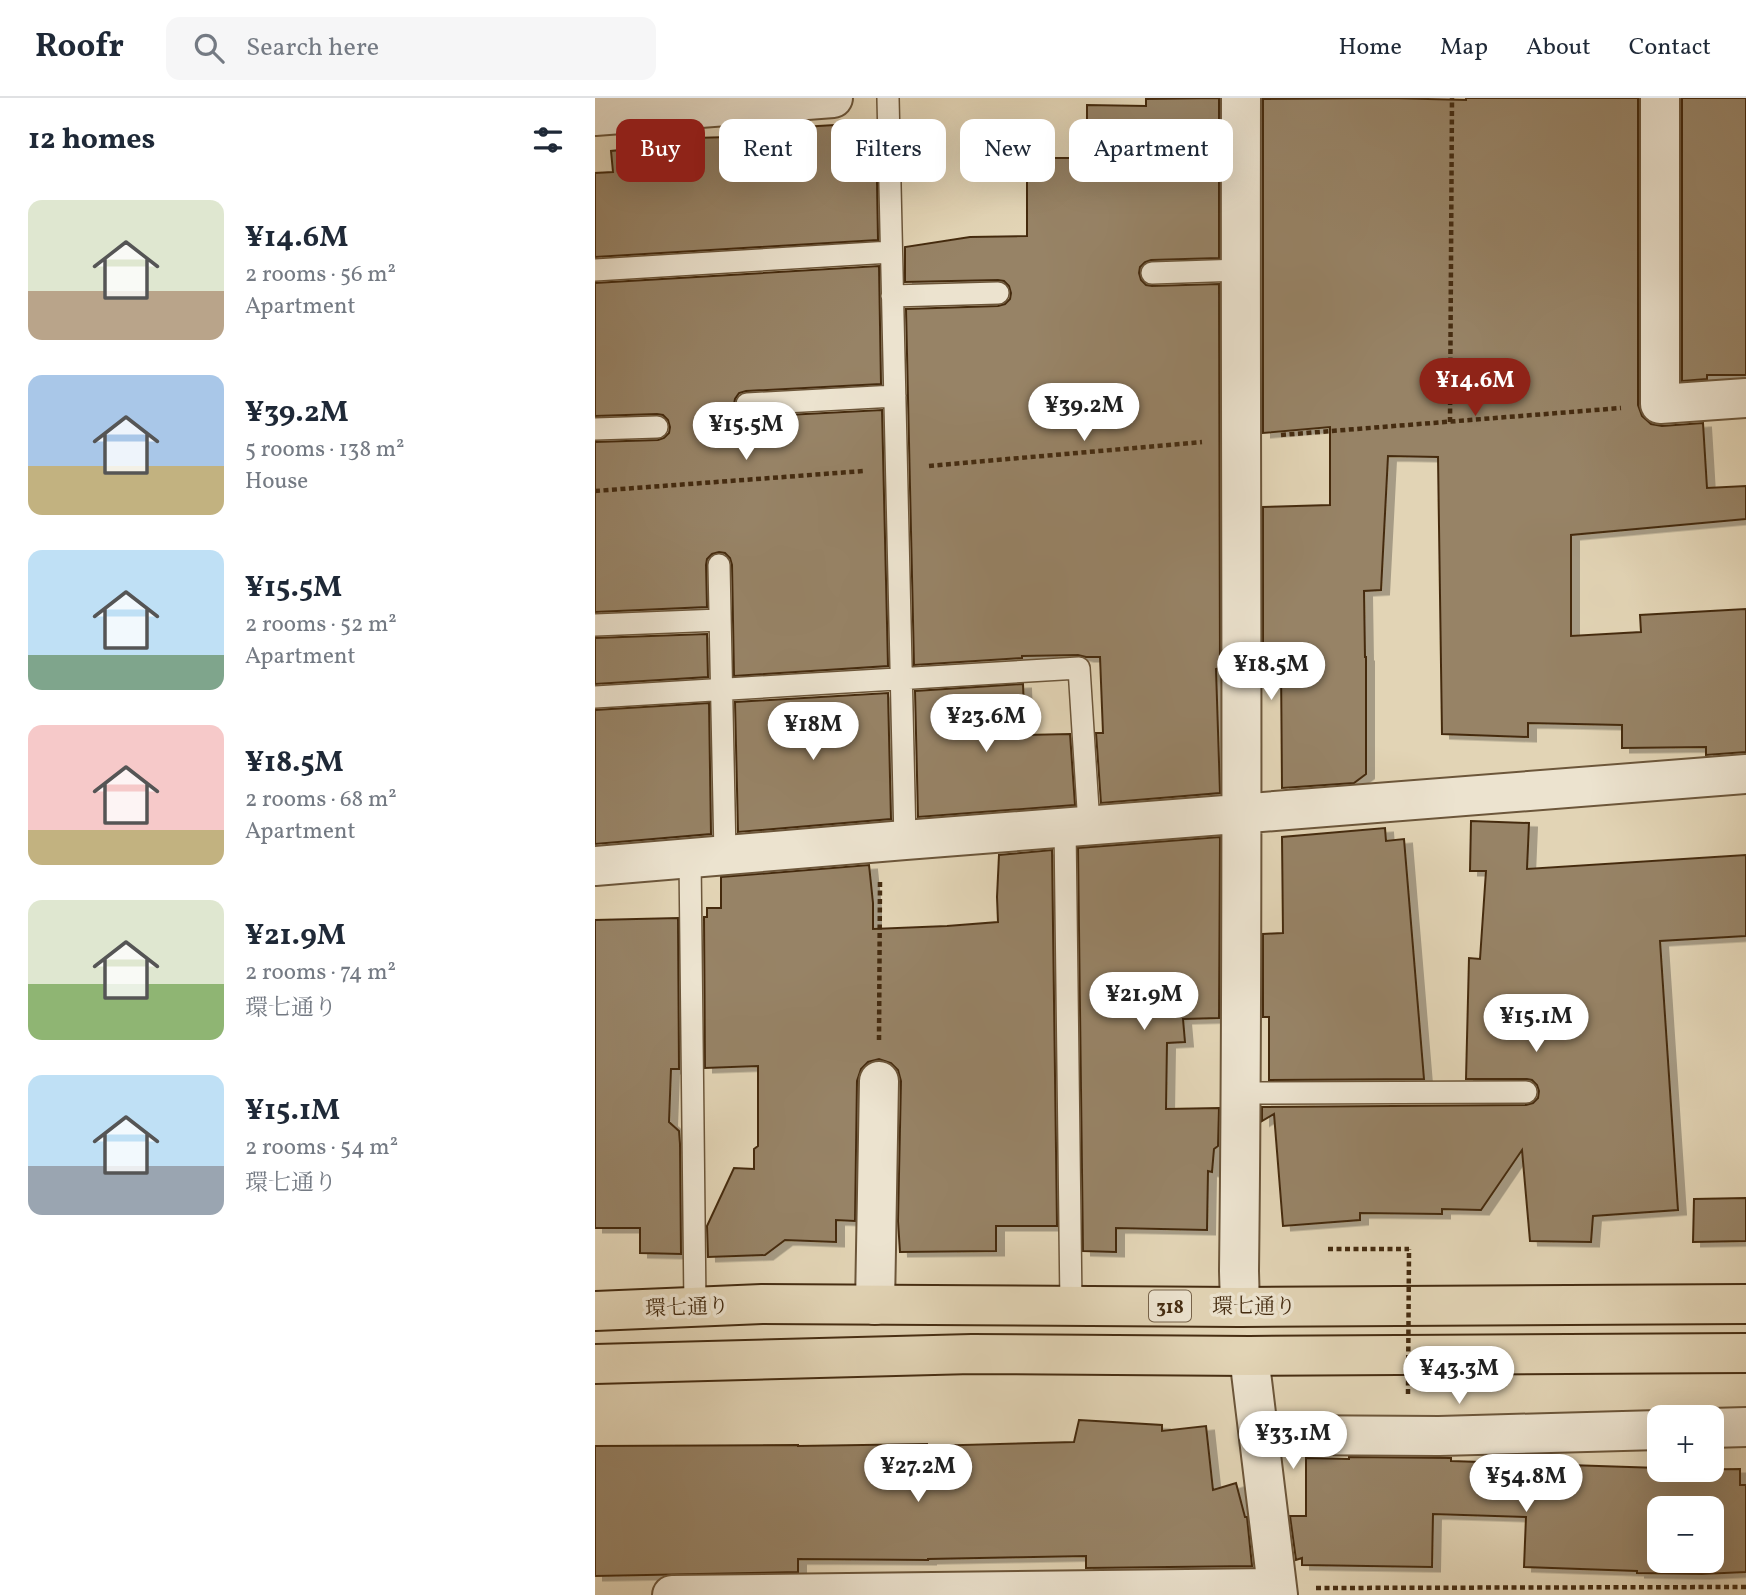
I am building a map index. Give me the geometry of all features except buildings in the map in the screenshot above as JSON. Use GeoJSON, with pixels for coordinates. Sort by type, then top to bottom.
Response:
{"type":"FeatureCollection","features":[{"type":"Feature","properties":{"kind":"main road","name":"環七通り"},"geometry":{"type":"LineString","coordinates":[[595,1311],[762,1304],[1240,1307],[1746,1304]]}},
{"type":"Feature","properties":{"kind":"main road"},"geometry":{"type":"LineString","coordinates":[[595,1364],[972,1354],[1249,1356],[1746,1353]]}},
{"type":"Feature","properties":{"kind":"street"},"geometry":{"type":"LineString","coordinates":[[595,117],[833,98]]}},
{"type":"Feature","properties":{"kind":"street"},"geometry":{"type":"LineString","coordinates":[[1240,1307],[1241,98]]}},
{"type":"Feature","properties":{"kind":"street"},"geometry":{"type":"LineString","coordinates":[[1660,98],[1660,404],[1746,398]]}},
{"type":"Feature","properties":{"kind":"street"},"geometry":{"type":"LineString","coordinates":[[595,866],[1746,774]]}},
{"type":"Feature","properties":{"kind":"street"},"geometry":{"type":"LineString","coordinates":[[875,1305],[879,1080]]}},
{"type":"Feature","properties":{"kind":"street"},"geometry":{"type":"LineString","coordinates":[[672,1595],[1277,1592],[1249,1356]]}},
{"type":"Feature","properties":{"kind":"street"},"geometry":{"type":"LineString","coordinates":[[1724,1428],[1746,1427]]}},
{"type":"Feature","properties":{"kind":"street"},"geometry":{"type":"LineString","coordinates":[[1259,1435],[1439,1436],[1647,1430]]}},
{"type":"Feature","properties":{"kind":"lane"},"geometry":{"type":"LineString","coordinates":[[888,98],[901,679],[892,841]]}},
{"type":"Feature","properties":{"kind":"lane"},"geometry":{"type":"LineString","coordinates":[[595,270],[891,252]]}},
{"type":"Feature","properties":{"kind":"lane"},"geometry":{"type":"LineString","coordinates":[[1152,273],[1241,270]]}},
{"type":"Feature","properties":{"kind":"lane"},"geometry":{"type":"LineString","coordinates":[[892,296],[998,293]]}},
{"type":"Feature","properties":{"kind":"lane"},"geometry":{"type":"LineString","coordinates":[[747,404],[895,396]]}},
{"type":"Feature","properties":{"kind":"lane"},"geometry":{"type":"LineString","coordinates":[[595,429],[657,427]]}},
{"type":"Feature","properties":{"kind":"lane"},"geometry":{"type":"LineString","coordinates":[[695,1307],[708,856],[721,689],[719,565]]}},
{"type":"Feature","properties":{"kind":"lane"},"geometry":{"type":"LineString","coordinates":[[595,625],[720,620]]}},
{"type":"Feature","properties":{"kind":"lane"},"geometry":{"type":"LineString","coordinates":[[595,697],[1079,667],[1071,1306]]}},
{"type":"Feature","properties":{"kind":"lane"},"geometry":{"type":"LineString","coordinates":[[1240,1093],[1526,1092]]}},
{"type":"Feature","properties":{"kind":"path"},"geometry":{"type":"LineString","coordinates":[[1450,422],[1452,98]]}},
{"type":"Feature","properties":{"kind":"path"},"geometry":{"type":"LineString","coordinates":[[595,491],[896,469],[1660,404]]}},
{"type":"Feature","properties":{"kind":"path"},"geometry":{"type":"LineString","coordinates":[[879,1080],[892,841]]}},
{"type":"Feature","properties":{"kind":"path"},"geometry":{"type":"LineString","coordinates":[[1328,1249],[1409,1249],[1408,1394]]}},
{"type":"Feature","properties":{"kind":"path"},"geometry":{"type":"LineString","coordinates":[[1277,1592],[1746,1587]]}}]}
